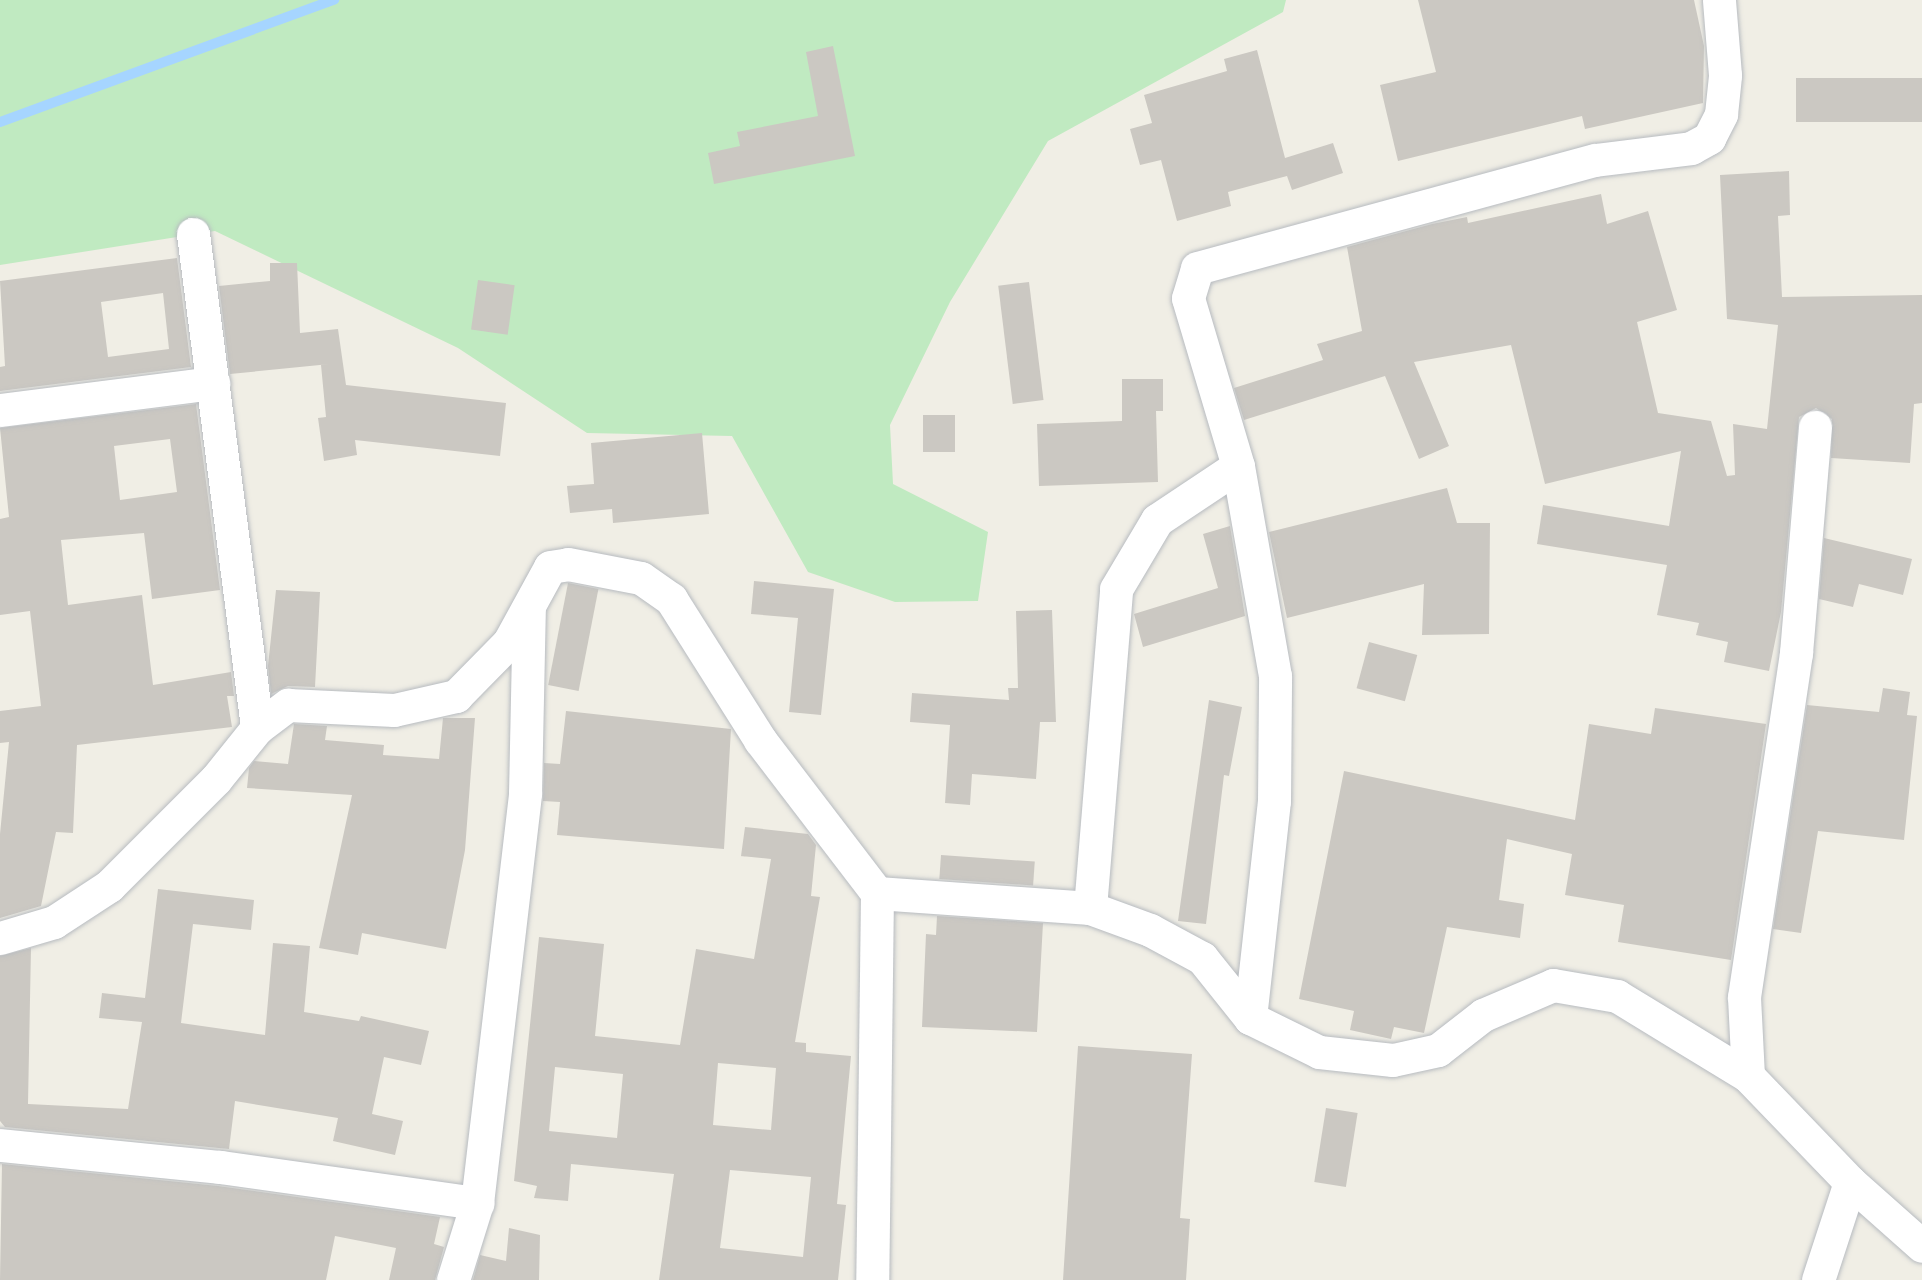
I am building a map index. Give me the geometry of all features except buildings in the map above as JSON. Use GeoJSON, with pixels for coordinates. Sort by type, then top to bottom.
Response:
{"type":"FeatureCollection","features":[{"type":"Feature","properties":{"kind":"street"},"geometry":{"type":"LineString","coordinates":[[1250,1018],[1274,801],[1275,675],[1238,466],[1188,298],[1197,268],[1595,160],[1691,148],[1709,138],[1721,114],[1725,75],[1719,0]]}},
{"type":"Feature","properties":{"kind":"street"},"geometry":{"type":"LineString","coordinates":[[193,234],[257,728]]}},
{"type":"Feature","properties":{"kind":"street"},"geometry":{"type":"LineString","coordinates":[[0,410],[213,384]]}},
{"type":"Feature","properties":{"kind":"street"},"geometry":{"type":"LineString","coordinates":[[1748,1076],[1744,997],[1796,653],[1815,427]]}},
{"type":"Feature","properties":{"kind":"street"},"geometry":{"type":"LineString","coordinates":[[1090,908],[1116,589],[1157,520],[1238,466]]}},
{"type":"Feature","properties":{"kind":"street"},"geometry":{"type":"LineString","coordinates":[[0,938],[54,922],[109,886],[216,779],[257,728],[288,705],[394,710],[456,696],[490,666],[530,604],[550,567],[568,564],[641,579],[658,587],[690,625],[760,740],[877,893],[872,1280]]}},
{"type":"Feature","properties":{"kind":"street"},"geometry":{"type":"LineString","coordinates":[[453,1280],[477,1203],[525,793],[530,604]]}},
{"type":"Feature","properties":{"kind":"street"},"geometry":{"type":"LineString","coordinates":[[877,893],[1090,908],[1150,930],[1202,958],[1250,1018],[1319,1052],[1393,1060],[1438,1050],[1483,1015],[1553,985],[1617,996],[1748,1076],[1850,1182],[1922,1246]]}},
{"type":"Feature","properties":{"kind":"street"},"geometry":{"type":"LineString","coordinates":[[0,1145],[209,1166],[477,1203]]}},
{"type":"Feature","properties":{"kind":"street"},"geometry":{"type":"LineString","coordinates":[[1818,1280],[1850,1182]]}},
{"type":"Feature","properties":{"kind":"green space"},"geometry":{"type":"Polygon","coordinates":[[[0,0],[1286,0],[1283,12],[1048,141],[950,302],[890,425],[893,484],[988,532],[978,601],[895,602],[808,572],[732,436],[587,433],[458,348],[215,231],[0,265],[0,0]]]}},
{"type":"Feature","properties":{"kind":"waterway"},"geometry":{"type":"LineString","coordinates":[[0,122],[334,0]]}}]}
